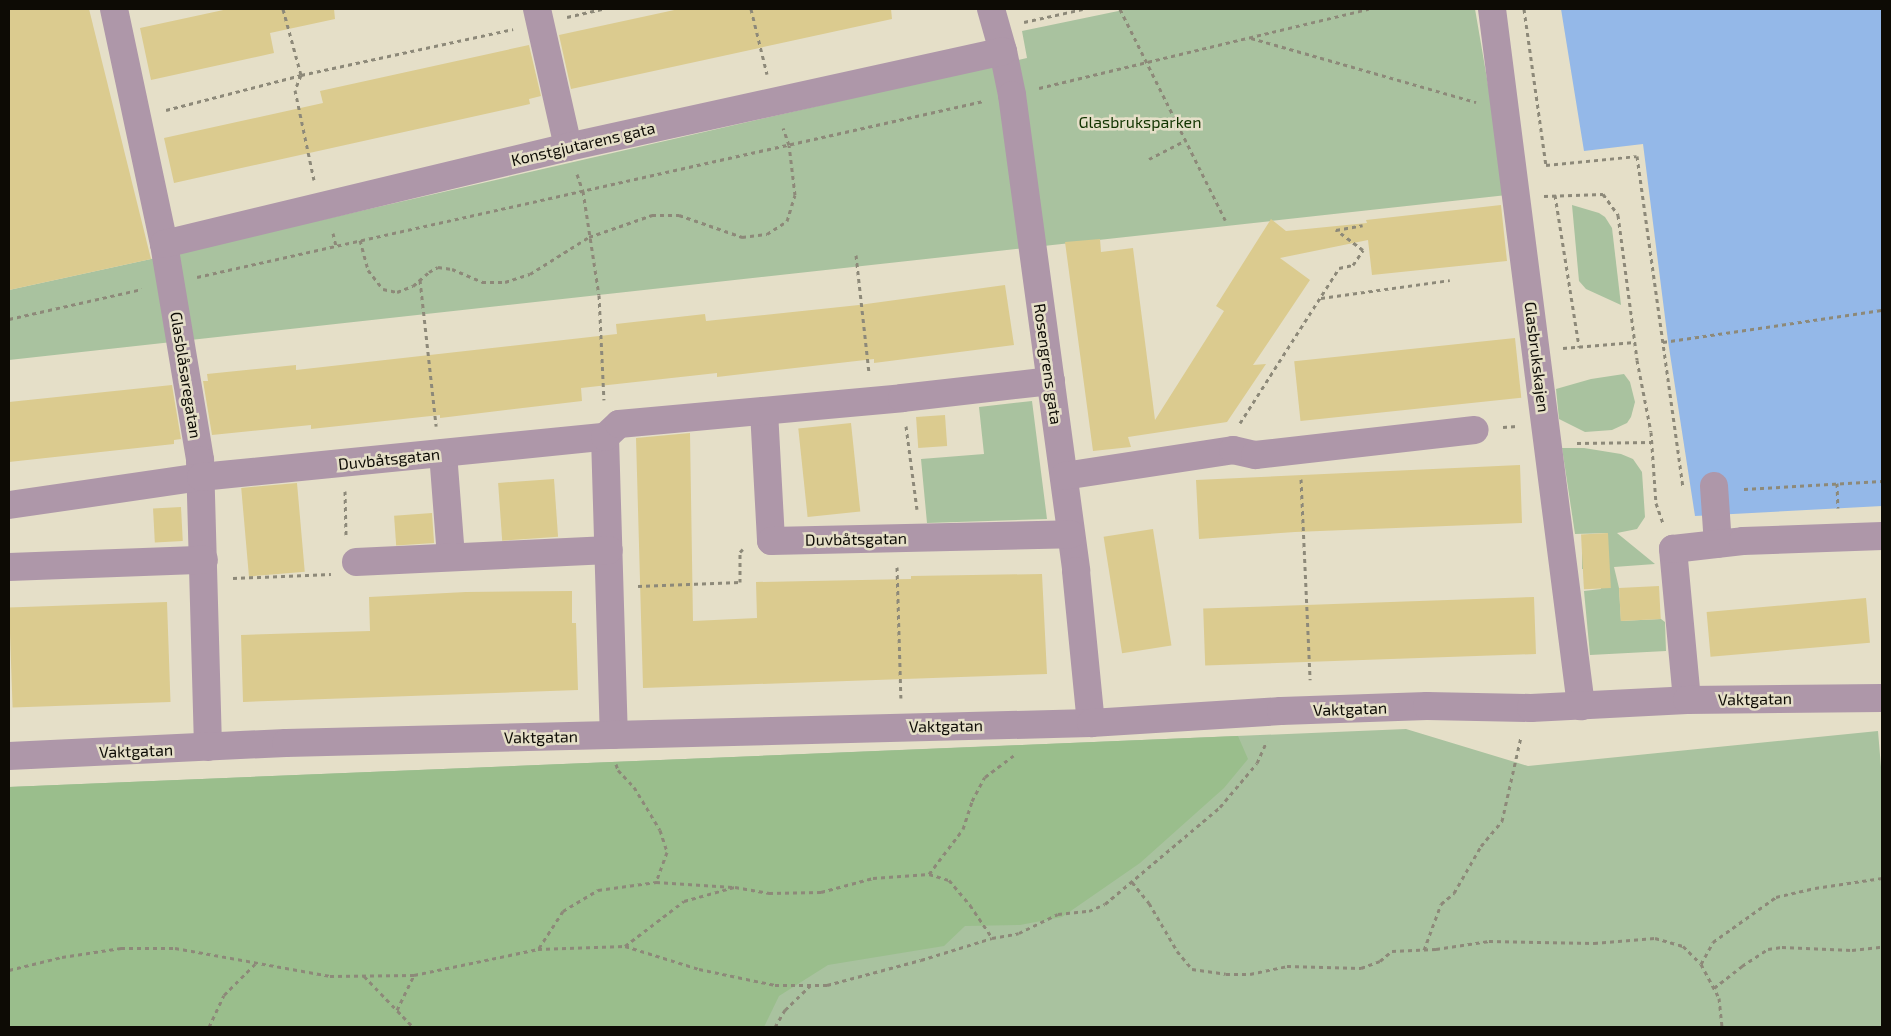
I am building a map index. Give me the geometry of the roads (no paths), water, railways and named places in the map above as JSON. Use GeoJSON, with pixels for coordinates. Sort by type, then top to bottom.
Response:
{"type":"FeatureCollection","features":[{"type":"Feature","properties":{"kind":"street","name":"Glasblåsaregatan"},"geometry":{"type":"LineString","coordinates":[[114,9],[164,244],[200,460],[208,748]]}},
{"type":"Feature","properties":{"kind":"street","name":"Glasbrukskajen"},"geometry":{"type":"LineString","coordinates":[[1492,9],[1581,706]]}},
{"type":"Feature","properties":{"kind":"street"},"geometry":{"type":"LineString","coordinates":[[539,16],[568,147]]}},
{"type":"Feature","properties":{"kind":"street","name":"Konstgjutarens gata"},"geometry":{"type":"LineString","coordinates":[[164,244],[773,100],[997,29]]}},
{"type":"Feature","properties":{"kind":"street","name":"Rosengrens gata"},"geometry":{"type":"LineString","coordinates":[[997,29],[1012,95],[1064,476],[1091,723]]}},
{"type":"Feature","properties":{"kind":"street","name":"Duvbåtsgatan"},"geometry":{"type":"LineString","coordinates":[[9,505],[201,477],[605,437],[619,424],[872,401],[1051,381]]}},
{"type":"Feature","properties":{"kind":"street","name":"Duvbåtsgatan"},"geometry":{"type":"LineString","coordinates":[[764,411],[771,541],[1071,534]]}},
{"type":"Feature","properties":{"kind":"street"},"geometry":{"type":"LineString","coordinates":[[1064,476],[1233,450],[1255,455],[1475,430]]}},
{"type":"Feature","properties":{"kind":"street"},"geometry":{"type":"LineString","coordinates":[[605,437],[614,735]]}},
{"type":"Feature","properties":{"kind":"street"},"geometry":{"type":"LineString","coordinates":[[440,453],[451,558]]}},
{"type":"Feature","properties":{"kind":"street"},"geometry":{"type":"LineString","coordinates":[[1687,700],[1694,547],[1725,488]]}},
{"type":"Feature","properties":{"kind":"street"},"geometry":{"type":"LineString","coordinates":[[1694,547],[1742,540],[1882,536]]}},
{"type":"Feature","properties":{"kind":"street"},"geometry":{"type":"LineString","coordinates":[[356,562],[609,550]]}},
{"type":"Feature","properties":{"kind":"street"},"geometry":{"type":"LineString","coordinates":[[9,567],[204,570]]}},
{"type":"Feature","properties":{"kind":"street","name":"Vaktgatan"},"geometry":{"type":"LineString","coordinates":[[9,756],[286,743],[1091,723],[1281,711],[1427,706],[1522,708],[1687,700],[1882,698]]}},
{"type":"Feature","properties":{"kind":"water"},"geometry":{"type":"Polygon","coordinates":[[[1561,9],[1882,9],[1882,506],[1695,516],[1668,341],[1643,144],[1584,151],[1561,9]]]}},
{"type":"Feature","properties":{"kind":"park label","name":"Glasbruksparken"},"geometry":{"type":"Point","coordinates":[1140,122]}}]}
